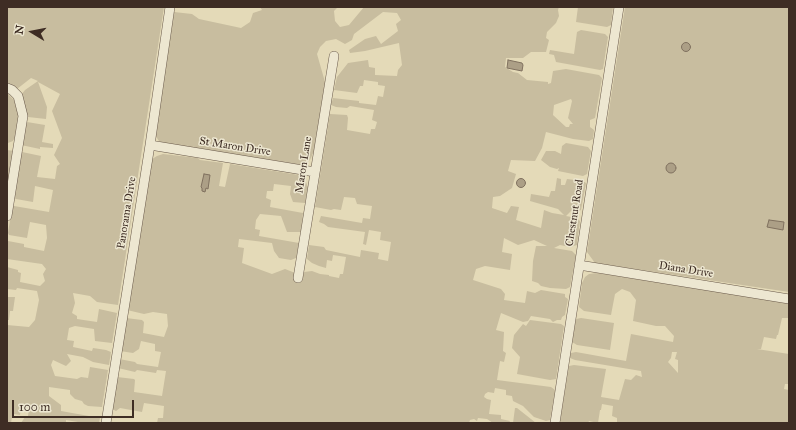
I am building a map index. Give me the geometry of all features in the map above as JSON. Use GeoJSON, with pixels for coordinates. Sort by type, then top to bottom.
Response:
{"type":"FeatureCollection","features":[{"type":"Feature","properties":{"kind":"street","name":"Panorama Drive"},"geometry":{"type":"LineString","coordinates":[[106,423],[150,145],[170,7]]}},
{"type":"Feature","properties":{"kind":"street","name":"Chestnut Road"},"geometry":{"type":"LineString","coordinates":[[555,423],[619,7]]}},
{"type":"Feature","properties":{"kind":"street","name":"Maron Lane"},"geometry":{"type":"LineString","coordinates":[[298,278],[334,56]]}},
{"type":"Feature","properties":{"kind":"street"},"geometry":{"type":"LineString","coordinates":[[7,88],[12,90],[18,96],[23,116],[7,216]]}},
{"type":"Feature","properties":{"kind":"street","name":"St Maron Drive"},"geometry":{"type":"LineString","coordinates":[[150,145],[315,172]]}},
{"type":"Feature","properties":{"kind":"street","name":"Diana Drive"},"geometry":{"type":"LineString","coordinates":[[579,265],[789,299]]}},
{"type":"Feature","properties":{"kind":"shaded area"},"geometry":{"type":"Polygon","coordinates":[[[7,7],[164,7],[118,305],[97,302],[90,296],[73,293],[75,303],[72,313],[77,316],[77,319],[97,322],[99,309],[117,313],[112,343],[95,341],[94,329],[75,326],[69,328],[67,340],[74,341],[73,347],[92,351],[93,348],[111,352],[109,365],[67,354],[71,361],[66,366],[53,360],[51,365],[55,376],[77,379],[81,377],[88,378],[90,367],[108,370],[102,407],[88,406],[84,404],[82,401],[75,399],[70,394],[70,390],[49,387],[49,396],[61,405],[61,411],[100,418],[99,423],[84,423],[66,420],[66,422],[61,423],[21,423],[25,417],[28,416],[29,408],[21,407],[20,415],[14,414],[11,423],[7,423],[7,325],[29,327],[35,320],[39,300],[37,291],[17,288],[16,290],[7,289],[7,267],[18,270],[18,272],[21,273],[20,282],[40,286],[45,281],[43,274],[46,269],[42,264],[7,259],[7,242],[24,244],[24,247],[44,251],[47,238],[46,225],[30,222],[27,238],[9,235],[8,233],[12,207],[14,206],[49,212],[53,190],[35,186],[33,202],[14,198],[20,153],[22,152],[41,156],[37,177],[55,179],[57,166],[60,164],[54,155],[62,138],[52,111],[60,94],[38,82],[47,107],[46,119],[28,117],[26,116],[21,95],[25,90],[38,81],[31,78],[17,89],[7,82],[7,7]]]}},
{"type":"Feature","properties":{"kind":"shaded area"},"geometry":{"type":"Polygon","coordinates":[[[260,7],[338,7],[334,11],[335,21],[340,27],[349,25],[364,7],[559,7],[559,16],[556,23],[547,32],[546,38],[549,40],[546,52],[531,52],[523,58],[506,58],[505,67],[518,73],[527,80],[548,82],[548,84],[551,83],[553,71],[566,69],[599,75],[602,78],[595,118],[590,120],[590,127],[594,130],[593,139],[589,141],[573,139],[546,132],[542,148],[535,161],[511,160],[508,171],[516,174],[512,188],[500,196],[493,197],[492,208],[507,213],[511,206],[519,207],[516,220],[541,228],[544,210],[564,215],[558,209],[530,201],[531,194],[549,197],[551,191],[555,191],[557,178],[561,179],[561,185],[565,185],[567,179],[583,181],[586,183],[581,210],[577,212],[571,211],[566,216],[577,218],[580,221],[577,245],[570,247],[560,245],[554,248],[572,251],[576,255],[570,287],[566,289],[550,288],[541,286],[532,281],[533,261],[536,246],[547,246],[534,240],[518,245],[504,238],[502,252],[512,254],[510,270],[485,266],[476,269],[473,280],[501,289],[505,294],[504,300],[525,303],[527,291],[535,293],[541,290],[565,294],[565,297],[568,299],[565,315],[561,320],[553,322],[550,319],[531,316],[528,321],[523,322],[501,313],[496,330],[504,332],[503,351],[506,353],[504,362],[500,361],[497,380],[551,387],[555,390],[550,420],[546,421],[534,417],[523,406],[513,401],[512,396],[506,395],[506,390],[495,388],[494,393],[488,392],[484,397],[491,400],[489,414],[501,415],[501,419],[510,421],[509,423],[493,423],[487,419],[478,418],[477,421],[474,419],[470,420],[469,423],[157,423],[158,418],[163,418],[164,406],[144,403],[142,412],[120,408],[116,411],[112,409],[117,377],[134,379],[134,392],[162,396],[166,371],[157,370],[156,373],[137,370],[135,372],[118,368],[119,359],[135,362],[137,364],[158,367],[161,352],[155,351],[155,344],[141,341],[139,349],[133,353],[120,351],[126,318],[142,320],[144,322],[143,333],[164,337],[168,326],[167,314],[153,312],[144,314],[127,310],[149,165],[152,159],[157,156],[163,154],[198,158],[200,160],[223,163],[219,186],[225,187],[230,164],[299,175],[304,178],[302,182],[306,182],[308,187],[305,203],[293,202],[290,194],[291,186],[274,184],[273,191],[267,191],[266,198],[271,200],[270,207],[303,213],[301,232],[287,232],[281,216],[260,214],[256,220],[255,229],[260,230],[259,236],[299,243],[296,258],[291,260],[279,258],[274,251],[272,243],[239,239],[238,247],[244,248],[242,263],[272,274],[285,269],[303,276],[304,272],[312,271],[339,278],[340,274],[343,274],[346,257],[333,255],[332,261],[327,260],[326,268],[319,266],[307,259],[309,245],[324,247],[326,250],[360,257],[361,250],[379,253],[378,259],[388,261],[391,242],[380,240],[381,232],[369,230],[366,245],[363,244],[365,232],[328,227],[319,222],[321,216],[362,223],[363,218],[370,219],[372,206],[357,204],[355,198],[344,197],[341,210],[315,207],[330,114],[347,115],[347,130],[370,134],[371,129],[375,129],[377,122],[372,120],[374,110],[350,106],[347,108],[336,107],[331,105],[333,98],[359,101],[359,103],[376,105],[378,96],[383,97],[385,86],[378,85],[378,82],[364,80],[363,86],[360,86],[357,93],[334,90],[337,77],[348,63],[368,60],[369,67],[375,68],[375,75],[397,76],[398,70],[402,65],[399,43],[365,51],[350,53],[349,50],[365,39],[376,36],[381,44],[398,31],[396,24],[401,20],[397,13],[383,12],[354,34],[352,40],[345,44],[336,39],[326,41],[320,47],[317,54],[325,82],[314,151],[310,160],[303,165],[164,144],[159,141],[155,135],[174,12],[192,14],[199,19],[241,28],[250,22],[253,13],[262,10],[260,7]],[[571,99],[554,105],[553,115],[566,127],[573,124],[568,118],[572,101],[571,99]]]}},
{"type":"Feature","properties":{"kind":"shaded area"},"geometry":{"type":"Polygon","coordinates":[[[578,7],[613,7],[611,25],[607,27],[576,22],[578,7]]]}},
{"type":"Feature","properties":{"kind":"shaded area"},"geometry":{"type":"Polygon","coordinates":[[[625,7],[789,7],[789,292],[595,263],[587,252],[625,7]]]}},
{"type":"Feature","properties":{"kind":"shaded area"},"geometry":{"type":"Polygon","coordinates":[[[581,30],[605,34],[608,37],[603,69],[600,70],[556,62],[554,55],[549,54],[550,50],[574,54],[577,32],[581,30]]]}},
{"type":"Feature","properties":{"kind":"shaded area"},"geometry":{"type":"Polygon","coordinates":[[[684,43],[688,43],[690,47],[688,51],[684,51],[682,49],[682,45],[684,43]]]}},
{"type":"Feature","properties":{"kind":"shaded area"},"geometry":{"type":"Polygon","coordinates":[[[508,60],[522,63],[522,71],[507,68],[508,60]]]}},
{"type":"Feature","properties":{"kind":"shaded area"},"geometry":{"type":"Polygon","coordinates":[[[7,93],[14,100],[20,121],[18,132],[13,141],[8,143],[7,143],[7,93]]]}},
{"type":"Feature","properties":{"kind":"shaded area"},"geometry":{"type":"Polygon","coordinates":[[[27,122],[45,125],[42,142],[53,144],[53,148],[40,147],[40,149],[21,145],[25,124],[27,122]]]}},
{"type":"Feature","properties":{"kind":"shaded area"},"geometry":{"type":"Polygon","coordinates":[[[566,143],[588,147],[591,151],[587,174],[583,176],[558,171],[559,168],[557,169],[550,167],[541,160],[546,151],[555,151],[561,154],[562,146],[566,143]]]}},
{"type":"Feature","properties":{"kind":"shaded area"},"geometry":{"type":"Polygon","coordinates":[[[7,150],[14,151],[7,191],[7,150]]]}},
{"type":"Feature","properties":{"kind":"shaded area"},"geometry":{"type":"Polygon","coordinates":[[[669,163],[673,163],[676,168],[673,173],[669,173],[666,170],[666,166],[669,163]]]}},
{"type":"Feature","properties":{"kind":"shaded area"},"geometry":{"type":"Polygon","coordinates":[[[204,174],[210,175],[208,189],[206,188],[205,192],[202,191],[201,187],[204,174]]]}},
{"type":"Feature","properties":{"kind":"shaded area"},"geometry":{"type":"Polygon","coordinates":[[[521,178],[526,183],[521,188],[516,183],[521,178]]]}},
{"type":"Feature","properties":{"kind":"shaded area"},"geometry":{"type":"Polygon","coordinates":[[[769,220],[784,222],[783,230],[767,227],[769,220]]]}},
{"type":"Feature","properties":{"kind":"shaded area"},"geometry":{"type":"Polygon","coordinates":[[[597,273],[789,303],[789,318],[782,318],[776,339],[764,337],[761,349],[757,349],[789,354],[789,384],[785,384],[784,389],[789,390],[789,423],[617,423],[617,418],[612,416],[613,406],[602,404],[598,423],[589,421],[588,423],[563,423],[560,421],[569,366],[574,365],[606,369],[601,397],[619,400],[625,379],[631,380],[636,375],[642,377],[641,371],[575,360],[570,358],[571,353],[576,352],[626,361],[631,334],[673,342],[674,336],[665,326],[656,326],[633,321],[636,300],[630,292],[622,289],[615,294],[611,315],[584,311],[579,307],[582,283],[585,277],[589,274],[597,273]],[[672,352],[671,358],[668,362],[678,373],[678,360],[675,359],[677,352],[672,352]]]}},
{"type":"Feature","properties":{"kind":"shaded area"},"geometry":{"type":"Polygon","coordinates":[[[7,297],[15,297],[13,311],[10,311],[9,320],[7,320],[7,297]]]}},
{"type":"Feature","properties":{"kind":"shaded area"},"geometry":{"type":"Polygon","coordinates":[[[581,318],[614,323],[610,350],[577,345],[572,342],[576,319],[581,318]]]}},
{"type":"Feature","properties":{"kind":"shaded area"},"geometry":{"type":"Polygon","coordinates":[[[530,320],[561,324],[564,326],[556,379],[550,380],[517,374],[520,357],[512,348],[514,335],[523,324],[526,326],[530,320]]]}},
{"type":"Feature","properties":{"kind":"shaded area"},"geometry":{"type":"Polygon","coordinates":[[[515,408],[517,408],[536,423],[513,423],[515,408]]]}}]}
